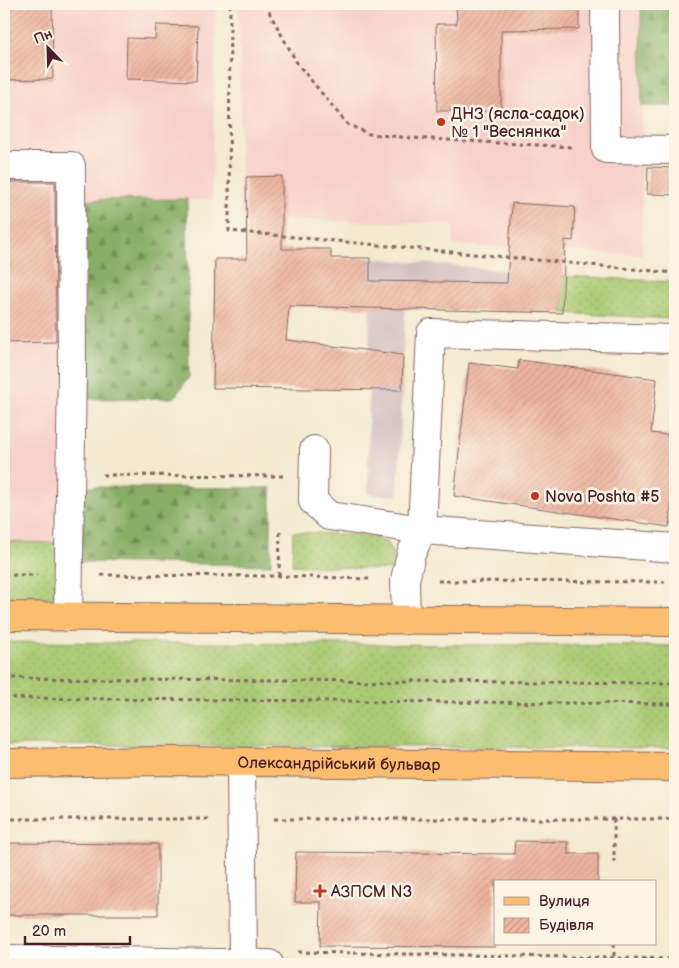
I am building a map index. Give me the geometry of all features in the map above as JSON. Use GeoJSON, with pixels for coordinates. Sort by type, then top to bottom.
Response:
{"type":"FeatureCollection","features":[{"type":"Feature","properties":{"kind":"main road"},"geometry":{"type":"LineString","coordinates":[[4,616],[675,622]]}},
{"type":"Feature","properties":{"kind":"main road","name":"Олександрійський бульвар"},"geometry":{"type":"LineString","coordinates":[[4,763],[241,762],[675,767]]}},
{"type":"Feature","properties":{"kind":"lane"},"geometry":{"type":"LineString","coordinates":[[605,4],[606,149],[675,150]]}},
{"type":"Feature","properties":{"kind":"lane"},"geometry":{"type":"LineString","coordinates":[[4,166],[71,166],[72,372],[68,617]]}},
{"type":"Feature","properties":{"kind":"lane"},"geometry":{"type":"LineString","coordinates":[[406,620],[405,580],[411,554],[422,530],[431,334],[675,339]]}},
{"type":"Feature","properties":{"kind":"lane"},"geometry":{"type":"LineString","coordinates":[[314,463],[314,501],[329,516],[422,530],[675,548]]}},
{"type":"Feature","properties":{"kind":"lane"},"geometry":{"type":"LineString","coordinates":[[241,762],[243,964]]}},
{"type":"Feature","properties":{"kind":"lane"},"geometry":{"type":"LineString","coordinates":[[12,961],[270,964]]}},
{"type":"Feature","properties":{"kind":"path"},"geometry":{"type":"LineString","coordinates":[[230,4],[229,231],[675,273]]}},
{"type":"Feature","properties":{"kind":"path"},"geometry":{"type":"LineString","coordinates":[[266,4],[297,63],[347,124],[369,134],[606,149]]}},
{"type":"Feature","properties":{"kind":"path"},"geometry":{"type":"LineString","coordinates":[[103,475],[314,463]]}},
{"type":"Feature","properties":{"kind":"path"},"geometry":{"type":"LineString","coordinates":[[279,576],[280,530]]}},
{"type":"Feature","properties":{"kind":"path"},"geometry":{"type":"LineString","coordinates":[[4,575],[279,576],[405,580],[666,582]]}},
{"type":"Feature","properties":{"kind":"path"},"geometry":{"type":"LineString","coordinates":[[4,678],[675,683]]}},
{"type":"Feature","properties":{"kind":"path"},"geometry":{"type":"LineString","coordinates":[[4,698],[675,704]]}},
{"type":"Feature","properties":{"kind":"path"},"geometry":{"type":"LineString","coordinates":[[4,819],[675,819]]}},
{"type":"Feature","properties":{"kind":"path"},"geometry":{"type":"LineString","coordinates":[[614,819],[614,863]]}},
{"type":"Feature","properties":{"kind":"path"},"geometry":{"type":"LineString","coordinates":[[614,946],[614,958]]}},
{"type":"Feature","properties":{"kind":"path"},"geometry":{"type":"LineString","coordinates":[[297,952],[675,959]]}},
{"type":"Feature","properties":{"kind":"shaded area"},"geometry":{"type":"Polygon","coordinates":[[[4,4],[216,4],[212,200],[85,200],[84,371],[58,543],[4,542],[4,4]]]}},
{"type":"Feature","properties":{"kind":"shaded area","name":"ДНЗ (ясла-садок) № 1 \"Веснянка\""},"geometry":{"type":"Polygon","coordinates":[[[239,4],[675,4],[675,106],[642,106],[642,255],[453,245],[453,224],[241,218],[239,4]]]}},
{"type":"Feature","properties":{"kind":"shaded area"},"geometry":{"type":"Polygon","coordinates":[[[370,258],[563,276],[562,313],[405,309],[398,496],[368,494],[370,258]]]}},
{"type":"Feature","properties":{"kind":"green space"},"geometry":{"type":"Polygon","coordinates":[[[641,4],[675,4],[675,106],[642,106],[641,4]]]}},
{"type":"Feature","properties":{"kind":"green space"},"geometry":{"type":"Polygon","coordinates":[[[187,199],[189,377],[174,398],[84,399],[85,200],[187,199]]]}},
{"type":"Feature","properties":{"kind":"green space"},"geometry":{"type":"Polygon","coordinates":[[[563,276],[675,282],[675,319],[562,313],[563,276]]]}},
{"type":"Feature","properties":{"kind":"green space"},"geometry":{"type":"Polygon","coordinates":[[[675,478],[675,528],[669,527],[675,478]]]}},
{"type":"Feature","properties":{"kind":"green space"},"geometry":{"type":"Polygon","coordinates":[[[83,487],[271,488],[271,565],[82,562],[83,487]]]}},
{"type":"Feature","properties":{"kind":"green space"},"geometry":{"type":"Polygon","coordinates":[[[293,532],[372,536],[388,543],[394,559],[394,570],[292,565],[293,532]]]}},
{"type":"Feature","properties":{"kind":"green space"},"geometry":{"type":"Polygon","coordinates":[[[4,542],[58,543],[55,596],[4,596],[4,542]]]}},
{"type":"Feature","properties":{"kind":"green space"},"geometry":{"type":"Polygon","coordinates":[[[4,642],[675,646],[675,748],[4,745],[4,642]]]}},
{"type":"Feature","properties":{"kind":"building"},"geometry":{"type":"Polygon","coordinates":[[[4,4],[52,4],[53,79],[4,80],[4,4]]]}},
{"type":"Feature","properties":{"kind":"building"},"geometry":{"type":"Polygon","coordinates":[[[456,4],[579,4],[579,29],[501,30],[501,111],[437,111],[436,24],[457,24],[456,4]]]}},
{"type":"Feature","properties":{"kind":"building"},"geometry":{"type":"Polygon","coordinates":[[[156,25],[198,26],[196,81],[126,79],[127,38],[155,39],[156,25]]]}},
{"type":"Feature","properties":{"kind":"building"},"geometry":{"type":"Polygon","coordinates":[[[648,167],[675,168],[675,195],[647,194],[648,167]]]}},
{"type":"Feature","properties":{"kind":"building"},"geometry":{"type":"Polygon","coordinates":[[[282,176],[282,249],[331,249],[331,258],[370,258],[370,281],[507,283],[512,203],[575,207],[573,241],[565,240],[562,313],[289,306],[286,340],[403,355],[402,390],[213,388],[215,259],[247,259],[246,177],[282,176]]]}},
{"type":"Feature","properties":{"kind":"building"},"geometry":{"type":"Polygon","coordinates":[[[4,182],[55,182],[56,342],[4,343],[4,182]]]}},
{"type":"Feature","properties":{"kind":"building"},"geometry":{"type":"Polygon","coordinates":[[[519,360],[657,379],[651,433],[675,436],[675,471],[669,527],[454,496],[469,363],[518,369],[519,360]]]}},
{"type":"Feature","properties":{"kind":"building"},"geometry":{"type":"Polygon","coordinates":[[[515,841],[568,842],[568,854],[598,854],[598,880],[494,880],[495,947],[320,946],[321,902],[295,902],[296,852],[514,854],[515,841]]]}},
{"type":"Feature","properties":{"kind":"building"},"geometry":{"type":"Polygon","coordinates":[[[4,843],[158,844],[158,915],[4,915],[4,843]]]}},
{"type":"Feature","properties":{"kind":"place","name":"ДНЗ (ясла-садок) № 1 \"Веснянка\""},"geometry":{"type":"Point","coordinates":[441,122]}},
{"type":"Feature","properties":{"kind":"place","name":"Nova Poshta #5"},"geometry":{"type":"Point","coordinates":[535,496]}},
{"type":"Feature","properties":{"kind":"place","name":"АЗПСМ N3"},"geometry":{"type":"Point","coordinates":[320,891]}}]}
